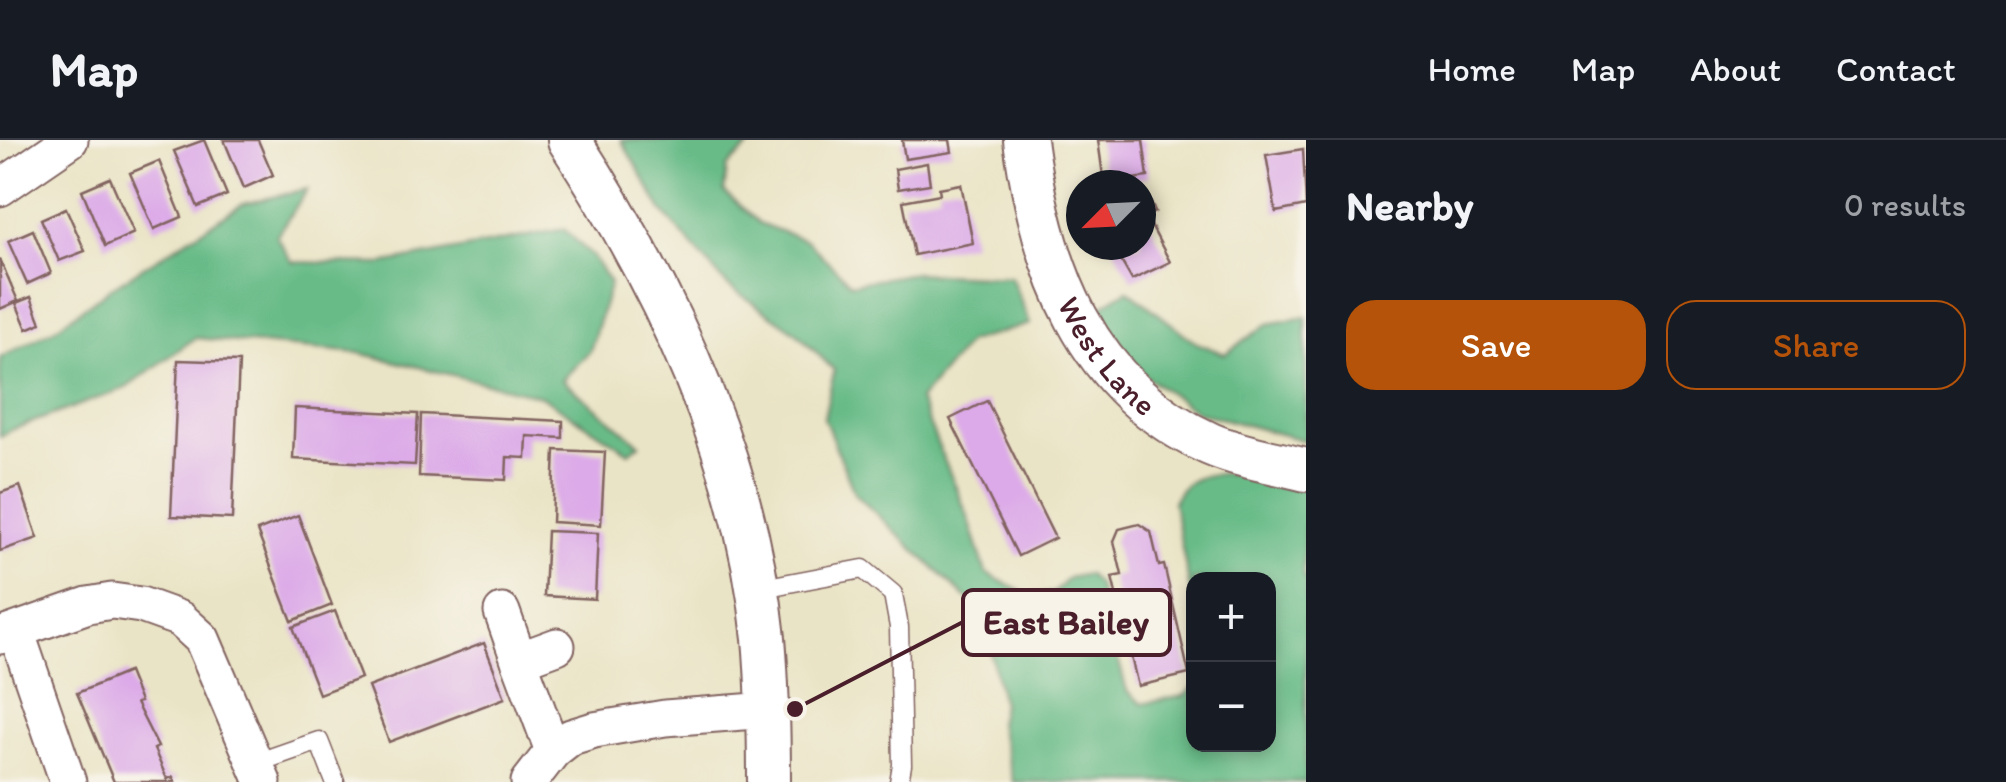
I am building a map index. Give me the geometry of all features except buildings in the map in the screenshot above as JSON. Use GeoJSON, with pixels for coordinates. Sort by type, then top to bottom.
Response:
{"type":"FeatureCollection","features":[{"type":"Feature","properties":{"kind":"street"},"geometry":{"type":"LineString","coordinates":[[0,188],[70,140]]}},
{"type":"Feature","properties":{"kind":"street"},"geometry":{"type":"LineString","coordinates":[[569,140],[616,213],[678,330],[721,445],[757,589],[769,710],[769,782]]}},
{"type":"Feature","properties":{"kind":"street","name":"West Lane"},"geometry":{"type":"LineString","coordinates":[[1025,140],[1042,232],[1063,294],[1085,336],[1103,359],[1132,393],[1168,420],[1211,444],[1306,470]]}},
{"type":"Feature","properties":{"kind":"street"},"geometry":{"type":"LineString","coordinates":[[68,782],[8,633],[88,605],[112,601],[141,605],[180,619],[202,639],[259,773]]}},
{"type":"Feature","properties":{"kind":"street"},"geometry":{"type":"LineString","coordinates":[[502,612],[553,750]]}},
{"type":"Feature","properties":{"kind":"street"},"geometry":{"type":"LineString","coordinates":[[520,660],[557,646]]}},
{"type":"Feature","properties":{"kind":"street"},"geometry":{"type":"LineString","coordinates":[[529,782],[553,750],[594,730],[665,718],[769,710]]}},
{"type":"Feature","properties":{"kind":"lane"},"geometry":{"type":"LineString","coordinates":[[757,589],[863,569],[893,594],[899,627],[899,782]]}},
{"type":"Feature","properties":{"kind":"lane"},"geometry":{"type":"LineString","coordinates":[[259,773],[320,741],[335,782]]}},
{"type":"Feature","properties":{"kind":"green space"},"geometry":{"type":"Polygon","coordinates":[[[621,140],[756,140],[727,167],[724,192],[759,223],[807,241],[851,284],[914,273],[1011,277],[1030,324],[968,342],[919,400],[967,514],[986,573],[1027,595],[1054,593],[1068,578],[1087,574],[1098,586],[1127,691],[1142,704],[1186,694],[1186,752],[1276,752],[1276,572],[1187,572],[1173,502],[1183,487],[1214,474],[1252,477],[1306,489],[1306,782],[1013,782],[998,724],[1002,704],[981,607],[965,597],[855,494],[824,418],[834,370],[796,332],[727,285],[663,212],[621,140]]]}},
{"type":"Feature","properties":{"kind":"green space"},"geometry":{"type":"Polygon","coordinates":[[[308,189],[276,236],[292,262],[382,264],[564,229],[592,256],[610,283],[590,351],[562,380],[640,444],[629,452],[541,396],[359,353],[195,338],[126,388],[0,437],[0,358],[54,329],[112,287],[243,204],[308,189]]]}},
{"type":"Feature","properties":{"kind":"green space"},"geometry":{"type":"Polygon","coordinates":[[[1128,290],[1196,343],[1225,354],[1268,324],[1306,317],[1306,441],[1197,412],[1145,376],[1112,339],[1101,306],[1128,290]]]}},
{"type":"Feature","properties":{"kind":"place","name":"East Bailey"},"geometry":{"type":"Point","coordinates":[795,709]}}]}
